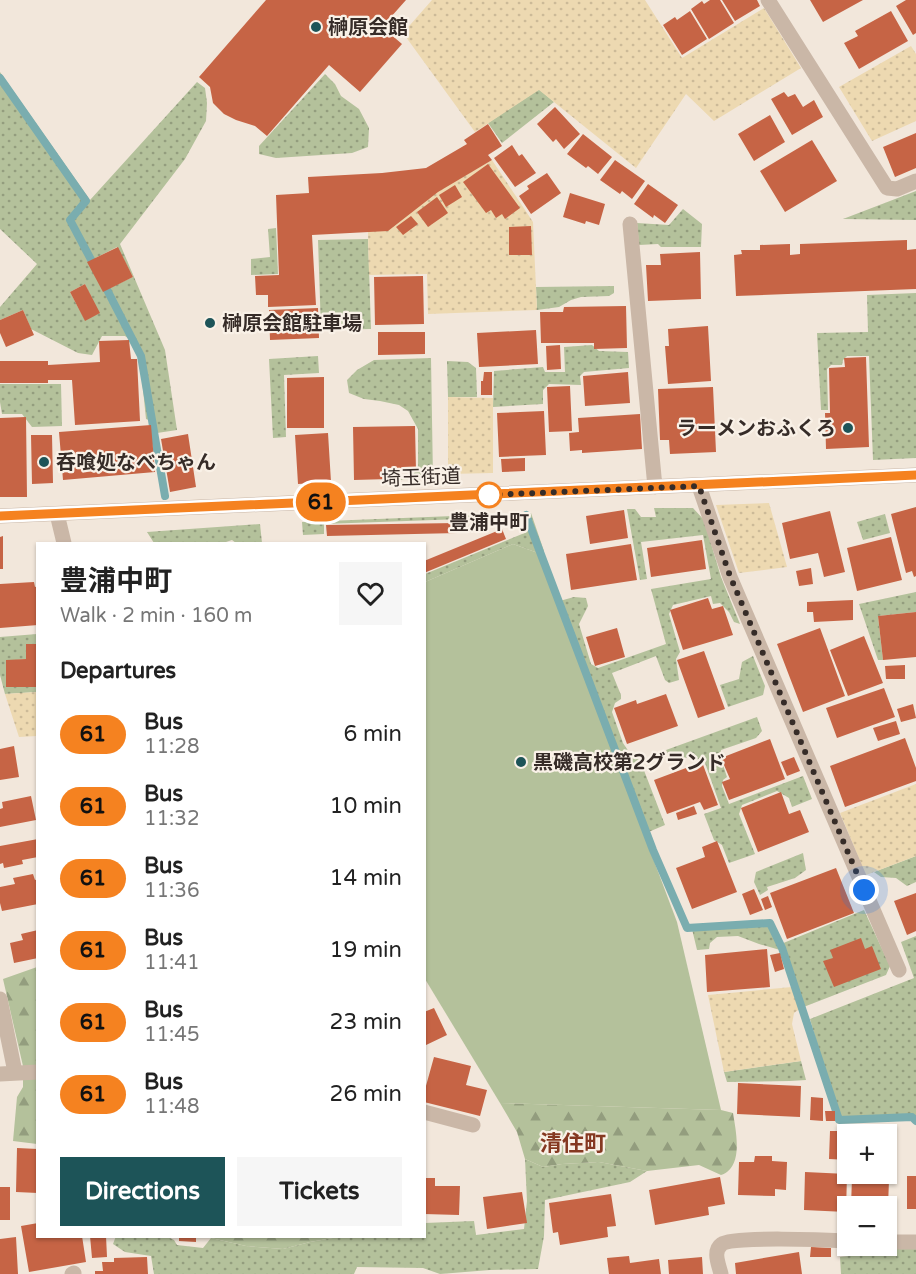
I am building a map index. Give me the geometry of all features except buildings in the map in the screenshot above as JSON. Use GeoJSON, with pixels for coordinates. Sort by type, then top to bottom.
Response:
{"type":"FeatureCollection","features":[{"type":"Feature","properties":{"kind":"street"},"geometry":{"type":"LineString","coordinates":[[768,0],[887,188],[897,189],[916,181]]}},
{"type":"Feature","properties":{"kind":"street"},"geometry":{"type":"LineString","coordinates":[[630,224],[655,488]]}},
{"type":"Feature","properties":{"kind":"street","name":"埼玉街道"},"geometry":{"type":"LineString","coordinates":[[0,516],[916,475]]}},
{"type":"Feature","properties":{"kind":"street"},"geometry":{"type":"LineString","coordinates":[[699,486],[730,576],[899,970]]}},
{"type":"Feature","properties":{"kind":"street"},"geometry":{"type":"LineString","coordinates":[[57,514],[64,542]]}},
{"type":"Feature","properties":{"kind":"street"},"geometry":{"type":"LineString","coordinates":[[0,999],[8,1073],[36,1072]]}},
{"type":"Feature","properties":{"kind":"street"},"geometry":{"type":"LineString","coordinates":[[426,1113],[473,1125]]}},
{"type":"Feature","properties":{"kind":"street"},"geometry":{"type":"LineString","coordinates":[[721,1274],[717,1249],[723,1242],[837,1240]]}},
{"type":"Feature","properties":{"kind":"street"},"geometry":{"type":"LineString","coordinates":[[897,1242],[916,1242]]}},
{"type":"Feature","properties":{"kind":"green space"},"geometry":{"type":"Polygon","coordinates":[[[0,72],[90,200],[197,82],[205,88],[206,121],[185,159],[120,244],[165,350],[177,430],[157,433],[154,422],[146,419],[140,360],[134,343],[125,336],[102,336],[92,355],[78,353],[31,329],[23,310],[0,320],[0,307],[37,264],[0,229],[0,72]],[[117,247],[88,262],[103,291],[133,277],[117,247]],[[85,284],[70,292],[85,320],[99,313],[85,284]]]}},
{"type":"Feature","properties":{"kind":"green space"},"geometry":{"type":"Polygon","coordinates":[[[325,74],[335,84],[341,96],[359,109],[369,128],[368,147],[352,153],[276,158],[259,154],[259,146],[325,74]]]}},
{"type":"Feature","properties":{"kind":"green space"},"geometry":{"type":"Polygon","coordinates":[[[539,89],[554,102],[502,143],[488,123],[539,89]]]}},
{"type":"Feature","properties":{"kind":"green space"},"geometry":{"type":"Polygon","coordinates":[[[916,191],[916,220],[843,219],[916,191]]]}},
{"type":"Feature","properties":{"kind":"green space"},"geometry":{"type":"Polygon","coordinates":[[[683,209],[702,224],[701,247],[639,245],[637,223],[669,225],[683,209]]]}},
{"type":"Feature","properties":{"kind":"green space"},"geometry":{"type":"Polygon","coordinates":[[[276,228],[278,274],[251,275],[251,259],[270,257],[268,229],[276,228]]]}},
{"type":"Feature","properties":{"kind":"green space"},"geometry":{"type":"Polygon","coordinates":[[[368,239],[371,329],[321,330],[318,240],[368,239]]]}},
{"type":"Feature","properties":{"kind":"green space"},"geometry":{"type":"Polygon","coordinates":[[[614,286],[614,293],[609,296],[581,297],[559,307],[537,310],[536,287],[614,286]]]}},
{"type":"Feature","properties":{"kind":"green space"},"geometry":{"type":"Polygon","coordinates":[[[916,293],[916,458],[873,460],[869,356],[847,356],[842,365],[831,365],[827,369],[828,410],[821,410],[817,333],[868,332],[867,295],[916,293]]]}},
{"type":"Feature","properties":{"kind":"green space"},"geometry":{"type":"Polygon","coordinates":[[[592,345],[599,351],[628,352],[629,368],[584,372],[580,376],[581,385],[549,384],[543,390],[543,404],[493,407],[494,371],[543,367],[545,372],[565,372],[564,347],[592,345]]]}},
{"type":"Feature","properties":{"kind":"green space"},"geometry":{"type":"Polygon","coordinates":[[[318,356],[319,373],[284,375],[286,437],[273,438],[269,359],[318,356]]]}},
{"type":"Feature","properties":{"kind":"green space"},"geometry":{"type":"Polygon","coordinates":[[[431,358],[433,479],[391,480],[391,475],[412,475],[418,469],[418,429],[408,411],[399,405],[364,399],[349,393],[347,380],[357,370],[374,360],[431,358]]]}},
{"type":"Feature","properties":{"kind":"green space"},"geometry":{"type":"Polygon","coordinates":[[[447,361],[468,362],[476,368],[477,397],[448,397],[447,361]]]}},
{"type":"Feature","properties":{"kind":"green space"},"geometry":{"type":"Polygon","coordinates":[[[0,384],[61,384],[62,426],[32,427],[22,414],[2,414],[0,384]]]}},
{"type":"Feature","properties":{"kind":"green space"},"geometry":{"type":"Polygon","coordinates":[[[654,508],[693,508],[704,520],[721,577],[740,624],[734,622],[729,612],[720,603],[713,604],[711,596],[673,605],[669,614],[680,652],[676,659],[679,680],[669,683],[665,680],[656,656],[612,673],[621,699],[615,703],[612,712],[623,743],[633,758],[640,760],[665,825],[646,833],[556,602],[574,597],[586,598],[588,606],[579,624],[591,664],[598,668],[666,644],[651,589],[711,579],[703,535],[641,542],[647,579],[640,580],[627,509],[635,509],[641,517],[656,517],[654,508]]]}},
{"type":"Feature","properties":{"kind":"green space"},"geometry":{"type":"Polygon","coordinates":[[[531,513],[544,551],[538,553],[513,544],[426,582],[426,574],[527,532],[520,517],[324,524],[324,534],[303,535],[302,522],[531,513]]]}},
{"type":"Feature","properties":{"kind":"green space"},"geometry":{"type":"Polygon","coordinates":[[[885,514],[890,533],[863,540],[857,522],[885,514]]]}},
{"type":"Feature","properties":{"kind":"green space"},"geometry":{"type":"Polygon","coordinates":[[[260,524],[262,542],[235,542],[232,540],[226,542],[153,542],[147,532],[260,524]]]}},
{"type":"Feature","properties":{"kind":"green space","name":"黒磯高校第2グランド"},"geometry":{"type":"Polygon","coordinates":[[[513,544],[538,553],[677,922],[721,1110],[500,1103],[426,981],[426,582],[513,544]]]}},
{"type":"Feature","properties":{"kind":"green space"},"geometry":{"type":"Polygon","coordinates":[[[916,592],[916,612],[878,616],[883,660],[878,660],[859,604],[916,592]]]}},
{"type":"Feature","properties":{"kind":"green space"},"geometry":{"type":"Polygon","coordinates":[[[36,634],[36,644],[26,645],[26,659],[6,661],[7,687],[36,687],[36,692],[5,694],[0,675],[0,637],[36,634]]]}},
{"type":"Feature","properties":{"kind":"green space"},"geometry":{"type":"Polygon","coordinates":[[[753,656],[765,686],[763,695],[728,707],[720,685],[739,679],[742,662],[753,656]]]}},
{"type":"Feature","properties":{"kind":"green space"},"geometry":{"type":"Polygon","coordinates":[[[757,717],[762,731],[756,738],[721,750],[720,756],[727,777],[723,780],[722,786],[729,804],[803,776],[812,799],[792,807],[789,798],[777,791],[742,805],[739,814],[755,854],[729,863],[722,845],[714,840],[704,814],[721,808],[705,763],[695,758],[670,757],[666,750],[757,717]]]}},
{"type":"Feature","properties":{"kind":"green space"},"geometry":{"type":"Polygon","coordinates":[[[803,853],[806,870],[795,878],[767,887],[768,890],[760,895],[754,882],[756,872],[803,853]]]}},
{"type":"Feature","properties":{"kind":"green space"},"geometry":{"type":"Polygon","coordinates":[[[916,856],[916,882],[907,886],[896,878],[881,877],[874,872],[916,856]]]}},
{"type":"Feature","properties":{"kind":"green space"},"geometry":{"type":"Polygon","coordinates":[[[864,910],[890,966],[886,975],[801,1008],[780,950],[738,936],[717,937],[710,943],[709,949],[697,950],[692,929],[770,923],[781,944],[864,910]]]}},
{"type":"Feature","properties":{"kind":"green space"},"geometry":{"type":"Polygon","coordinates":[[[916,936],[916,1121],[912,1117],[839,1120],[810,1019],[914,978],[901,942],[916,936]]]}},
{"type":"Feature","properties":{"kind":"green space"},"geometry":{"type":"Polygon","coordinates":[[[36,967],[36,1144],[13,1141],[17,1097],[23,1087],[23,1066],[3,979],[36,967]]]}},
{"type":"Feature","properties":{"kind":"green space"},"geometry":{"type":"Polygon","coordinates":[[[801,1061],[806,1080],[727,1082],[724,1072],[801,1061]]]}},
{"type":"Feature","properties":{"kind":"green space"},"geometry":{"type":"Polygon","coordinates":[[[500,1103],[721,1110],[733,1113],[737,1139],[736,1157],[728,1171],[721,1175],[699,1165],[647,1171],[599,1162],[543,1167],[525,1159],[517,1132],[500,1103]]]}},
{"type":"Feature","properties":{"kind":"green space"},"geometry":{"type":"Polygon","coordinates":[[[525,1159],[543,1167],[599,1162],[647,1171],[630,1182],[545,1200],[544,1236],[538,1269],[440,1274],[423,1268],[357,1267],[354,1274],[154,1274],[151,1256],[125,1252],[113,1244],[115,1238],[170,1238],[177,1245],[203,1248],[211,1238],[246,1246],[283,1249],[333,1238],[426,1238],[426,1223],[474,1221],[476,1235],[524,1229],[527,1201],[525,1159]]]}},
{"type":"Feature","properties":{"kind":"green space"},"geometry":{"type":"Polygon","coordinates":[[[211,1238],[333,1238],[283,1249],[246,1246],[211,1238]]]}},
{"type":"Feature","properties":{"kind":"green space"},"geometry":{"type":"Polygon","coordinates":[[[897,1249],[916,1249],[916,1274],[841,1274],[840,1257],[897,1256],[897,1249]]]}},
{"type":"Feature","properties":{"kind":"sand"},"geometry":{"type":"Polygon","coordinates":[[[432,0],[645,0],[682,58],[764,8],[801,68],[714,121],[686,94],[636,168],[539,90],[475,132],[403,33],[432,0]]]}},
{"type":"Feature","properties":{"kind":"sand"},"geometry":{"type":"Polygon","coordinates":[[[911,46],[916,54],[916,121],[872,141],[839,87],[911,46]]]}},
{"type":"Feature","properties":{"kind":"sand"},"geometry":{"type":"Polygon","coordinates":[[[492,160],[533,222],[537,310],[428,314],[427,274],[369,275],[368,231],[492,160]]]}},
{"type":"Feature","properties":{"kind":"sand"},"geometry":{"type":"Polygon","coordinates":[[[448,397],[493,398],[493,473],[448,474],[448,397]]]}},
{"type":"Feature","properties":{"kind":"sand"},"geometry":{"type":"Polygon","coordinates":[[[769,503],[787,567],[739,573],[716,505],[769,503]]]}},
{"type":"Feature","properties":{"kind":"sand"},"geometry":{"type":"Polygon","coordinates":[[[36,692],[36,736],[19,737],[5,694],[36,692]]]}},
{"type":"Feature","properties":{"kind":"sand"},"geometry":{"type":"Polygon","coordinates":[[[916,784],[916,856],[866,875],[840,813],[916,784]]]}},
{"type":"Feature","properties":{"kind":"sand"},"geometry":{"type":"Polygon","coordinates":[[[792,987],[801,1008],[794,1013],[792,1024],[801,1061],[724,1072],[708,995],[792,987]]]}},
{"type":"Feature","properties":{"kind":"waterway"},"geometry":{"type":"LineString","coordinates":[[0,78],[86,201],[70,220],[96,269]]}},
{"type":"Feature","properties":{"kind":"waterway"},"geometry":{"type":"LineString","coordinates":[[102,280],[141,356],[165,496]]}},
{"type":"Feature","properties":{"kind":"waterway"},"geometry":{"type":"LineString","coordinates":[[526,515],[653,850],[687,928],[770,923],[782,948],[839,1120],[912,1117],[916,1121]]}},
{"type":"Feature","properties":{"kind":"bus line","name":"61"},"geometry":{"type":"LineString","coordinates":[[0,516],[916,475]]}},
{"type":"Feature","properties":{"kind":"place","name":"榊原会館"},"geometry":{"type":"Point","coordinates":[316,27]}},
{"type":"Feature","properties":{"kind":"place","name":"榊原会館駐車場"},"geometry":{"type":"Point","coordinates":[210,323]}},
{"type":"Feature","properties":{"kind":"place","name":"ラーメンおふくろ"},"geometry":{"type":"Point","coordinates":[848,428]}},
{"type":"Feature","properties":{"kind":"place","name":"呑喰処なべちゃん"},"geometry":{"type":"Point","coordinates":[44,462]}},
{"type":"Feature","properties":{"kind":"place","name":"豊浦中町"},"geometry":{"type":"Point","coordinates":[489,495]}},
{"type":"Feature","properties":{"kind":"place","name":"黒磯高校第2グランド"},"geometry":{"type":"Point","coordinates":[521,762]}},
{"type":"Feature","properties":{"kind":"district","name":"清住町"},"geometry":{"type":"Point","coordinates":[573,1143]}},
{"type":"Feature","properties":{"kind":"route"},"geometry":{"type":"LineString","coordinates":[[489,495],[699,486],[730,576],[864,890]]}}]}
